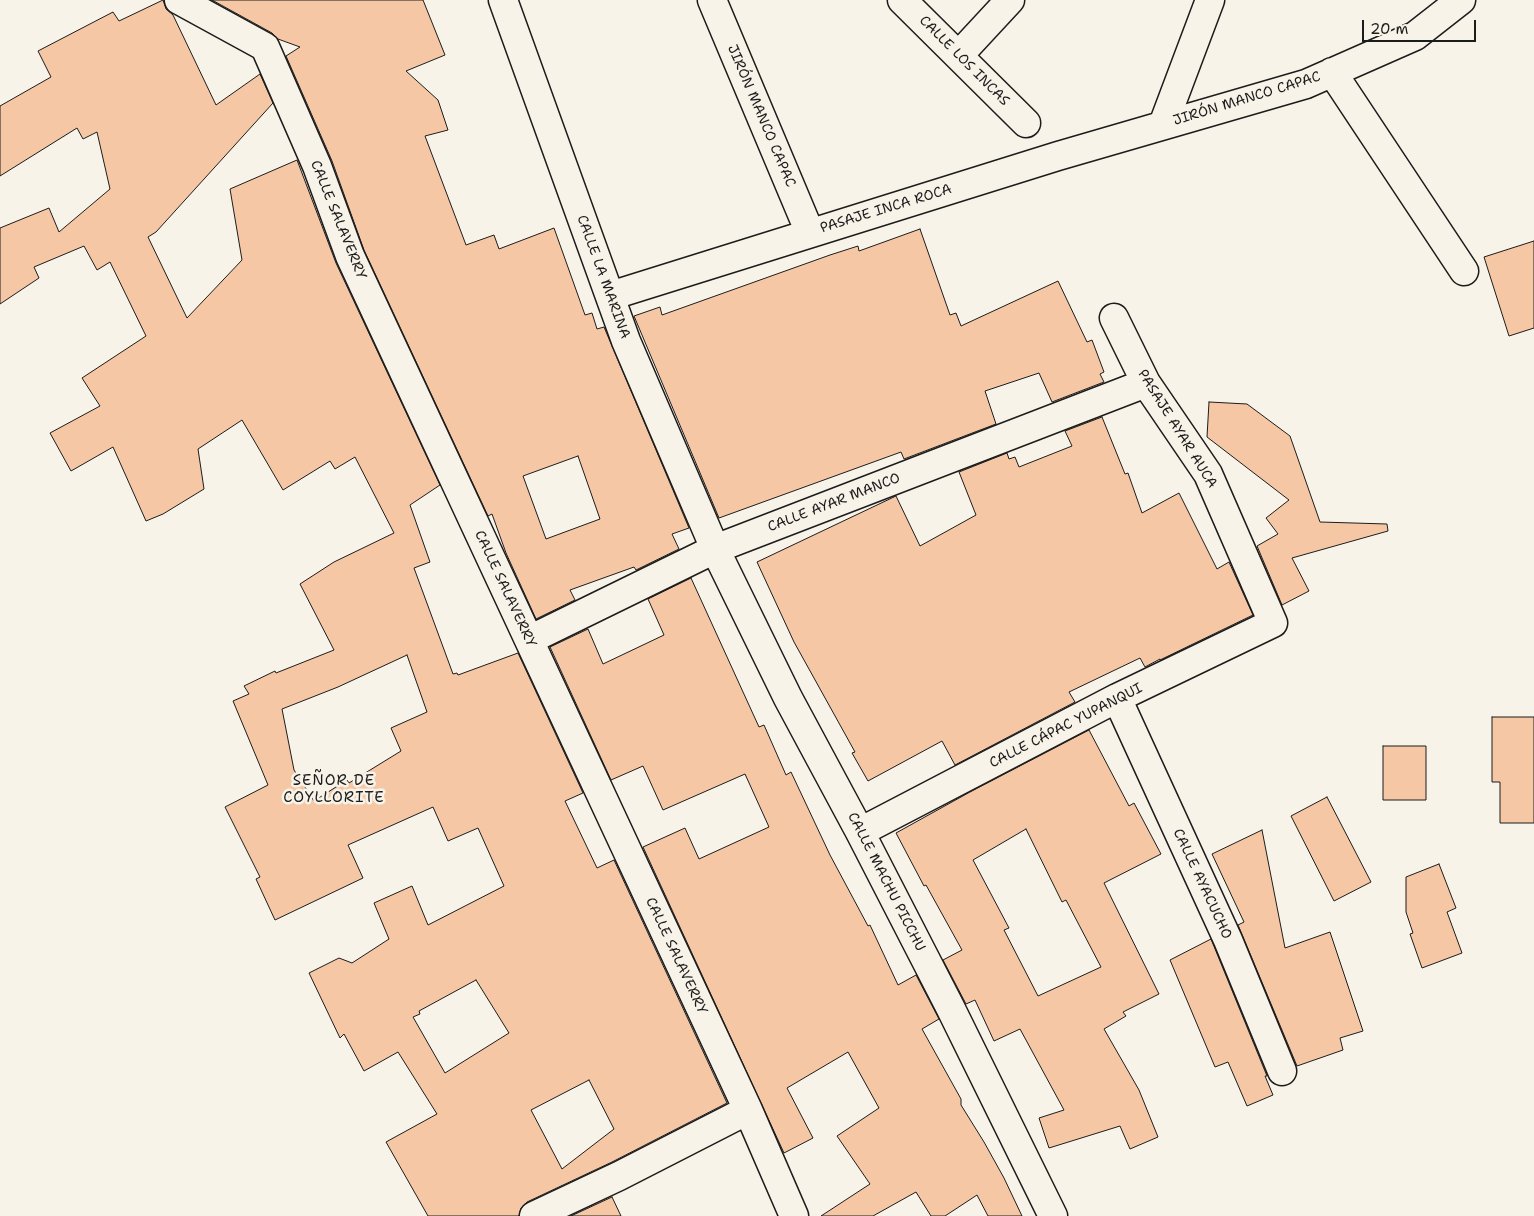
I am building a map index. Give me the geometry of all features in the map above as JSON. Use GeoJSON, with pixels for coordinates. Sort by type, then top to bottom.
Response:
{"type":"FeatureCollection","features":[{"type":"Feature","properties":{"kind":"street","name":"CALLE SALAVERRY"},"geometry":{"type":"LineString","coordinates":[[179,0],[265,47],[317,166],[350,256],[748,1110],[794,1216]]}},
{"type":"Feature","properties":{"kind":"street","name":"CALLE LA MARINA"},"geometry":{"type":"LineString","coordinates":[[503,0],[626,341],[714,549]]}},
{"type":"Feature","properties":{"kind":"street","name":"JIRÓN MANCO CAPAC"},"geometry":{"type":"LineString","coordinates":[[712,0],[810,233]]}},
{"type":"Feature","properties":{"kind":"street","name":"CALLE LOS INCAS"},"geometry":{"type":"LineString","coordinates":[[902,0],[1026,123]]}},
{"type":"Feature","properties":{"kind":"street"},"geometry":{"type":"LineString","coordinates":[[959,55],[1010,0]]}},
{"type":"Feature","properties":{"kind":"street"},"geometry":{"type":"LineString","coordinates":[[1162,125],[1210,0]]}},
{"type":"Feature","properties":{"kind":"street","name":"JIRÓN MANCO CAPAC"},"geometry":{"type":"LineString","coordinates":[[1162,125],[1306,84],[1415,36],[1460,0]]}},
{"type":"Feature","properties":{"kind":"street"},"geometry":{"type":"LineString","coordinates":[[1332,72],[1464,271]]}},
{"type":"Feature","properties":{"kind":"street","name":"PASAJE INCA ROCA"},"geometry":{"type":"LineString","coordinates":[[610,296],[1162,125]]}},
{"type":"Feature","properties":{"kind":"street","name":"PASAJE AYAR AUCA"},"geometry":{"type":"LineString","coordinates":[[1114,318],[1146,383],[1208,474],[1273,623]]}},
{"type":"Feature","properties":{"kind":"street","name":"CALLE AYAR MANCO"},"geometry":{"type":"LineString","coordinates":[[529,640],[714,549],[1146,383]]}},
{"type":"Feature","properties":{"kind":"street","name":"CALLE MACHU PICCHU"},"geometry":{"type":"LineString","coordinates":[[714,549],[788,698],[860,832],[950,1007],[1053,1216]]}},
{"type":"Feature","properties":{"kind":"street","name":"CALLE CÁPAC YUPANQUI"},"geometry":{"type":"LineString","coordinates":[[860,832],[1117,698],[1273,623]]}},
{"type":"Feature","properties":{"kind":"street","name":"CALLE AYACUCHO"},"geometry":{"type":"LineString","coordinates":[[1117,698],[1228,940],[1282,1072]]}},
{"type":"Feature","properties":{"kind":"street"},"geometry":{"type":"LineString","coordinates":[[534,1216],[619,1176],[748,1110]]}},
{"type":"Feature","properties":{"kind":"building"},"geometry":{"type":"Polygon","coordinates":[[[163,0],[166,9],[173,15],[216,105],[260,74],[273,103],[156,232],[148,237],[187,318],[242,260],[230,189],[297,160],[336,263],[440,485],[410,505],[430,562],[414,568],[453,674],[457,673],[458,675],[518,653],[583,793],[565,801],[597,868],[614,860],[727,1103],[612,1162],[527,1202],[521,1208],[519,1216],[428,1216],[386,1142],[437,1114],[398,1052],[364,1071],[344,1034],[340,1038],[309,973],[339,958],[352,963],[389,939],[374,903],[412,886],[428,925],[504,886],[478,828],[448,841],[433,807],[348,845],[363,878],[275,920],[256,879],[260,877],[225,807],[268,785],[233,701],[249,694],[244,686],[275,671],[276,673],[334,650],[300,584],[334,562],[394,533],[355,457],[335,469],[330,461],[283,490],[242,420],[198,449],[204,489],[163,514],[146,521],[113,447],[71,471],[50,433],[100,406],[82,378],[146,336],[110,262],[97,270],[84,246],[34,267],[39,278],[0,304],[0,228],[49,208],[59,232],[110,189],[97,132],[83,139],[77,128],[0,176],[0,106],[51,77],[38,51],[113,12],[119,21],[163,0]],[[407,655],[338,687],[282,709],[294,770],[314,801],[347,780],[349,783],[401,751],[391,728],[427,712],[407,655]],[[476,980],[419,1011],[420,1014],[413,1017],[445,1073],[509,1033],[476,980]],[[589,1080],[531,1110],[562,1169],[614,1129],[589,1080]]]}},
{"type":"Feature","properties":{"kind":"building"},"geometry":{"type":"Polygon","coordinates":[[[212,0],[423,0],[445,55],[406,71],[438,100],[448,130],[425,136],[466,245],[494,235],[499,249],[554,228],[585,315],[592,313],[597,329],[604,327],[689,528],[672,534],[679,549],[636,570],[634,567],[570,590],[575,600],[536,619],[506,553],[492,514],[488,516],[364,250],[332,161],[286,56],[300,47],[278,39],[272,33],[212,0]],[[578,456],[523,476],[546,539],[600,519],[578,456]]]}},
{"type":"Feature","properties":{"kind":"building"},"geometry":{"type":"Polygon","coordinates":[[[920,229],[950,315],[956,313],[961,326],[1058,281],[1087,342],[1092,340],[1104,372],[1100,374],[1104,382],[1052,402],[1039,373],[985,391],[996,424],[904,459],[901,452],[719,518],[634,316],[660,307],[662,315],[830,255],[858,246],[859,251],[920,229]]]}},
{"type":"Feature","properties":{"kind":"building"},"geometry":{"type":"Polygon","coordinates":[[[1534,241],[1534,328],[1509,336],[1484,257],[1534,241]]]}},
{"type":"Feature","properties":{"kind":"building"},"geometry":{"type":"Polygon","coordinates":[[[1209,402],[1247,404],[1290,436],[1320,522],[1387,524],[1388,531],[1292,558],[1309,591],[1282,605],[1257,546],[1278,534],[1266,518],[1289,500],[1207,437],[1209,402]]]}},
{"type":"Feature","properties":{"kind":"building"},"geometry":{"type":"Polygon","coordinates":[[[1102,417],[1125,474],[1128,473],[1142,513],[1179,493],[1217,569],[1229,562],[1253,615],[1145,667],[1140,658],[1069,692],[1075,702],[955,765],[942,741],[868,781],[852,753],[855,752],[794,642],[757,562],[896,496],[920,546],[976,515],[959,472],[1007,453],[1009,459],[1015,457],[1019,467],[1072,446],[1065,431],[1102,417]]]}},
{"type":"Feature","properties":{"kind":"building"},"geometry":{"type":"Polygon","coordinates":[[[691,578],[759,727],[764,725],[786,775],[791,772],[830,855],[868,926],[870,925],[898,985],[916,975],[939,1019],[922,1029],[961,1099],[961,1105],[1004,1178],[1022,1216],[988,1216],[977,1195],[945,1216],[931,1216],[916,1192],[873,1216],[821,1216],[870,1184],[837,1136],[879,1108],[848,1052],[787,1088],[813,1138],[784,1153],[643,847],[685,828],[699,859],[769,827],[745,774],[663,810],[643,766],[611,780],[550,647],[588,629],[603,664],[664,635],[648,599],[691,578]]]}},
{"type":"Feature","properties":{"kind":"building"},"geometry":{"type":"Polygon","coordinates":[[[1492,717],[1534,717],[1534,823],[1500,823],[1500,782],[1492,782],[1492,717]]]}},
{"type":"Feature","properties":{"kind":"building"},"geometry":{"type":"Polygon","coordinates":[[[1089,730],[1129,806],[1134,803],[1161,854],[1104,883],[1159,994],[1123,1012],[1126,1016],[1104,1029],[1139,1090],[1158,1137],[1130,1149],[1120,1126],[1049,1148],[1039,1118],[1064,1110],[1020,1029],[994,1041],[975,1000],[966,1004],[943,960],[962,950],[926,885],[924,886],[896,833],[1089,730]],[[1026,829],[973,860],[1009,928],[1004,930],[1038,996],[1101,967],[1066,900],[1062,902],[1026,829]]]}},
{"type":"Feature","properties":{"kind":"building"},"geometry":{"type":"Polygon","coordinates":[[[1383,746],[1426,746],[1426,800],[1383,800],[1383,746]]]}},
{"type":"Feature","properties":{"kind":"building"},"geometry":{"type":"Polygon","coordinates":[[[1327,797],[1371,882],[1334,901],[1291,816],[1327,797]]]}},
{"type":"Feature","properties":{"kind":"building"},"geometry":{"type":"Polygon","coordinates":[[[1262,830],[1285,948],[1330,932],[1363,1031],[1340,1038],[1343,1050],[1297,1066],[1238,925],[1244,922],[1212,854],[1262,830]]]}},
{"type":"Feature","properties":{"kind":"building"},"geometry":{"type":"Polygon","coordinates":[[[1439,864],[1456,908],[1447,912],[1462,953],[1422,968],[1410,934],[1413,933],[1406,912],[1406,877],[1439,864]]]}},
{"type":"Feature","properties":{"kind":"building"},"geometry":{"type":"Polygon","coordinates":[[[1211,939],[1273,1095],[1247,1106],[1228,1062],[1215,1067],[1170,960],[1211,939]]]}},
{"type":"Feature","properties":{"kind":"building"},"geometry":{"type":"Polygon","coordinates":[[[612,1197],[621,1216],[571,1216],[612,1197]]]}},
{"type":"Feature","properties":{"kind":"district","name":"SEÑOR DE COYLLORITE"},"geometry":{"type":"Point","coordinates":[334,790]}}]}
